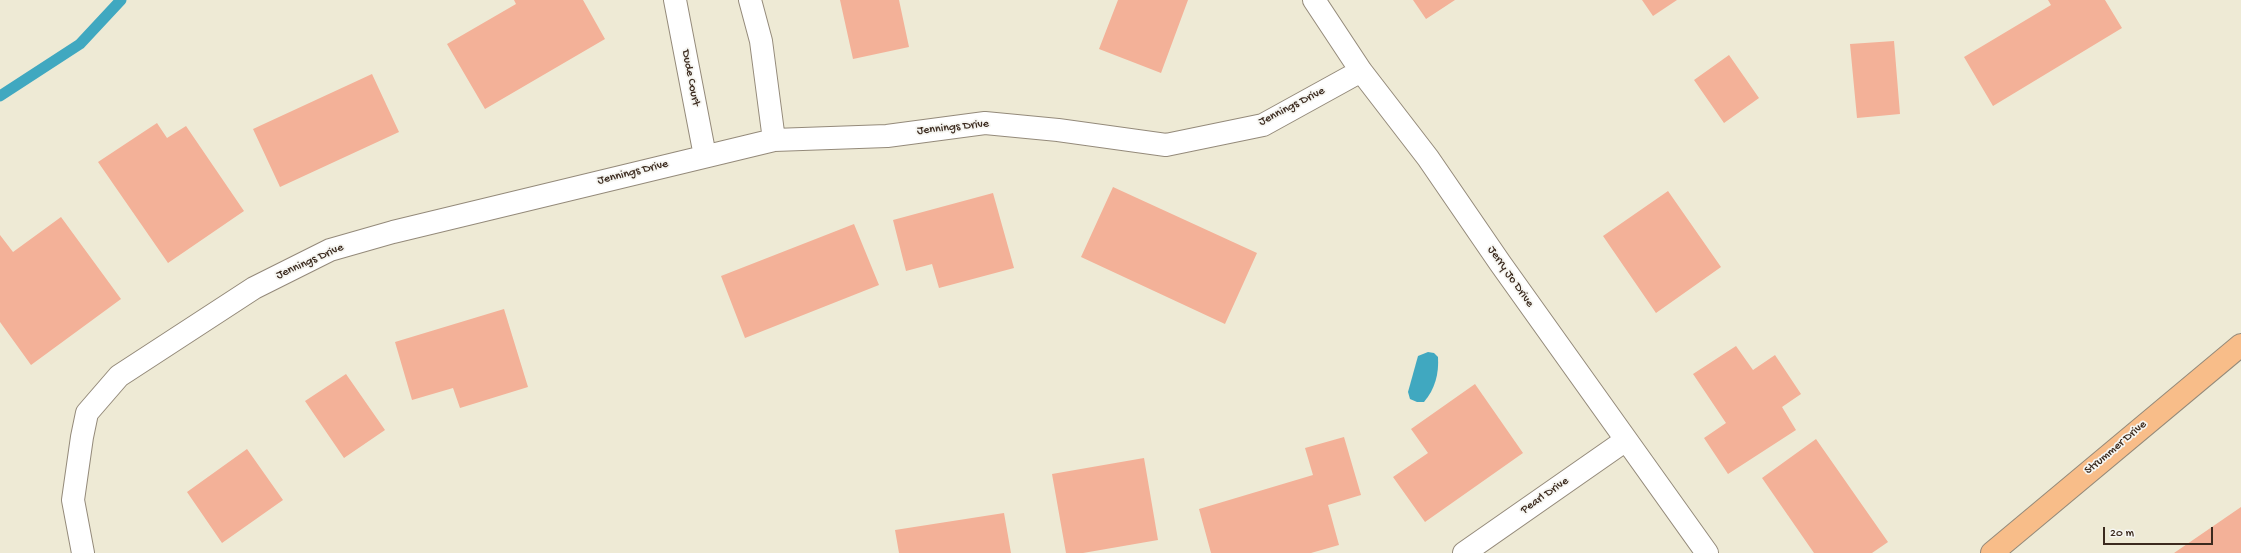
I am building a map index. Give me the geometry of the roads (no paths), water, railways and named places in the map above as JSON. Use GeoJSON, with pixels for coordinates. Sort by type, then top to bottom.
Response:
{"type":"FeatureCollection","features":[{"type":"Feature","properties":{"kind":"main road","name":"Strummer Drive"},"geometry":{"type":"LineString","coordinates":[[1992,553],[2241,344]]}},
{"type":"Feature","properties":{"kind":"street","name":"Dude Court"},"geometry":{"type":"LineString","coordinates":[[676,0],[705,156]]}},
{"type":"Feature","properties":{"kind":"street"},"geometry":{"type":"LineString","coordinates":[[750,0],[761,41],[774,140]]}},
{"type":"Feature","properties":{"kind":"street","name":"Jerry Jo Drive"},"geometry":{"type":"LineString","coordinates":[[1314,0],[1361,71],[1428,158],[1500,263],[1706,553]]}},
{"type":"Feature","properties":{"kind":"street","name":"Jennings Drive"},"geometry":{"type":"LineString","coordinates":[[83,553],[73,500],[88,413],[119,376],[254,288],[330,250],[392,232],[774,140],[887,136],[985,123],[1058,130],[1166,145],[1263,125],[1361,71]]}},
{"type":"Feature","properties":{"kind":"street","name":"Pearl Drive"},"geometry":{"type":"LineString","coordinates":[[1464,553],[1626,440]]}},
{"type":"Feature","properties":{"kind":"water"},"geometry":{"type":"Polygon","coordinates":[[[1428,352],[1434,353],[1438,357],[1437,375],[1434,387],[1428,397],[1424,402],[1417,402],[1410,399],[1408,392],[1418,356],[1428,352]]]}},
{"type":"Feature","properties":{"kind":"waterway"},"geometry":{"type":"LineString","coordinates":[[0,96],[80,44],[121,0]]}}]}
